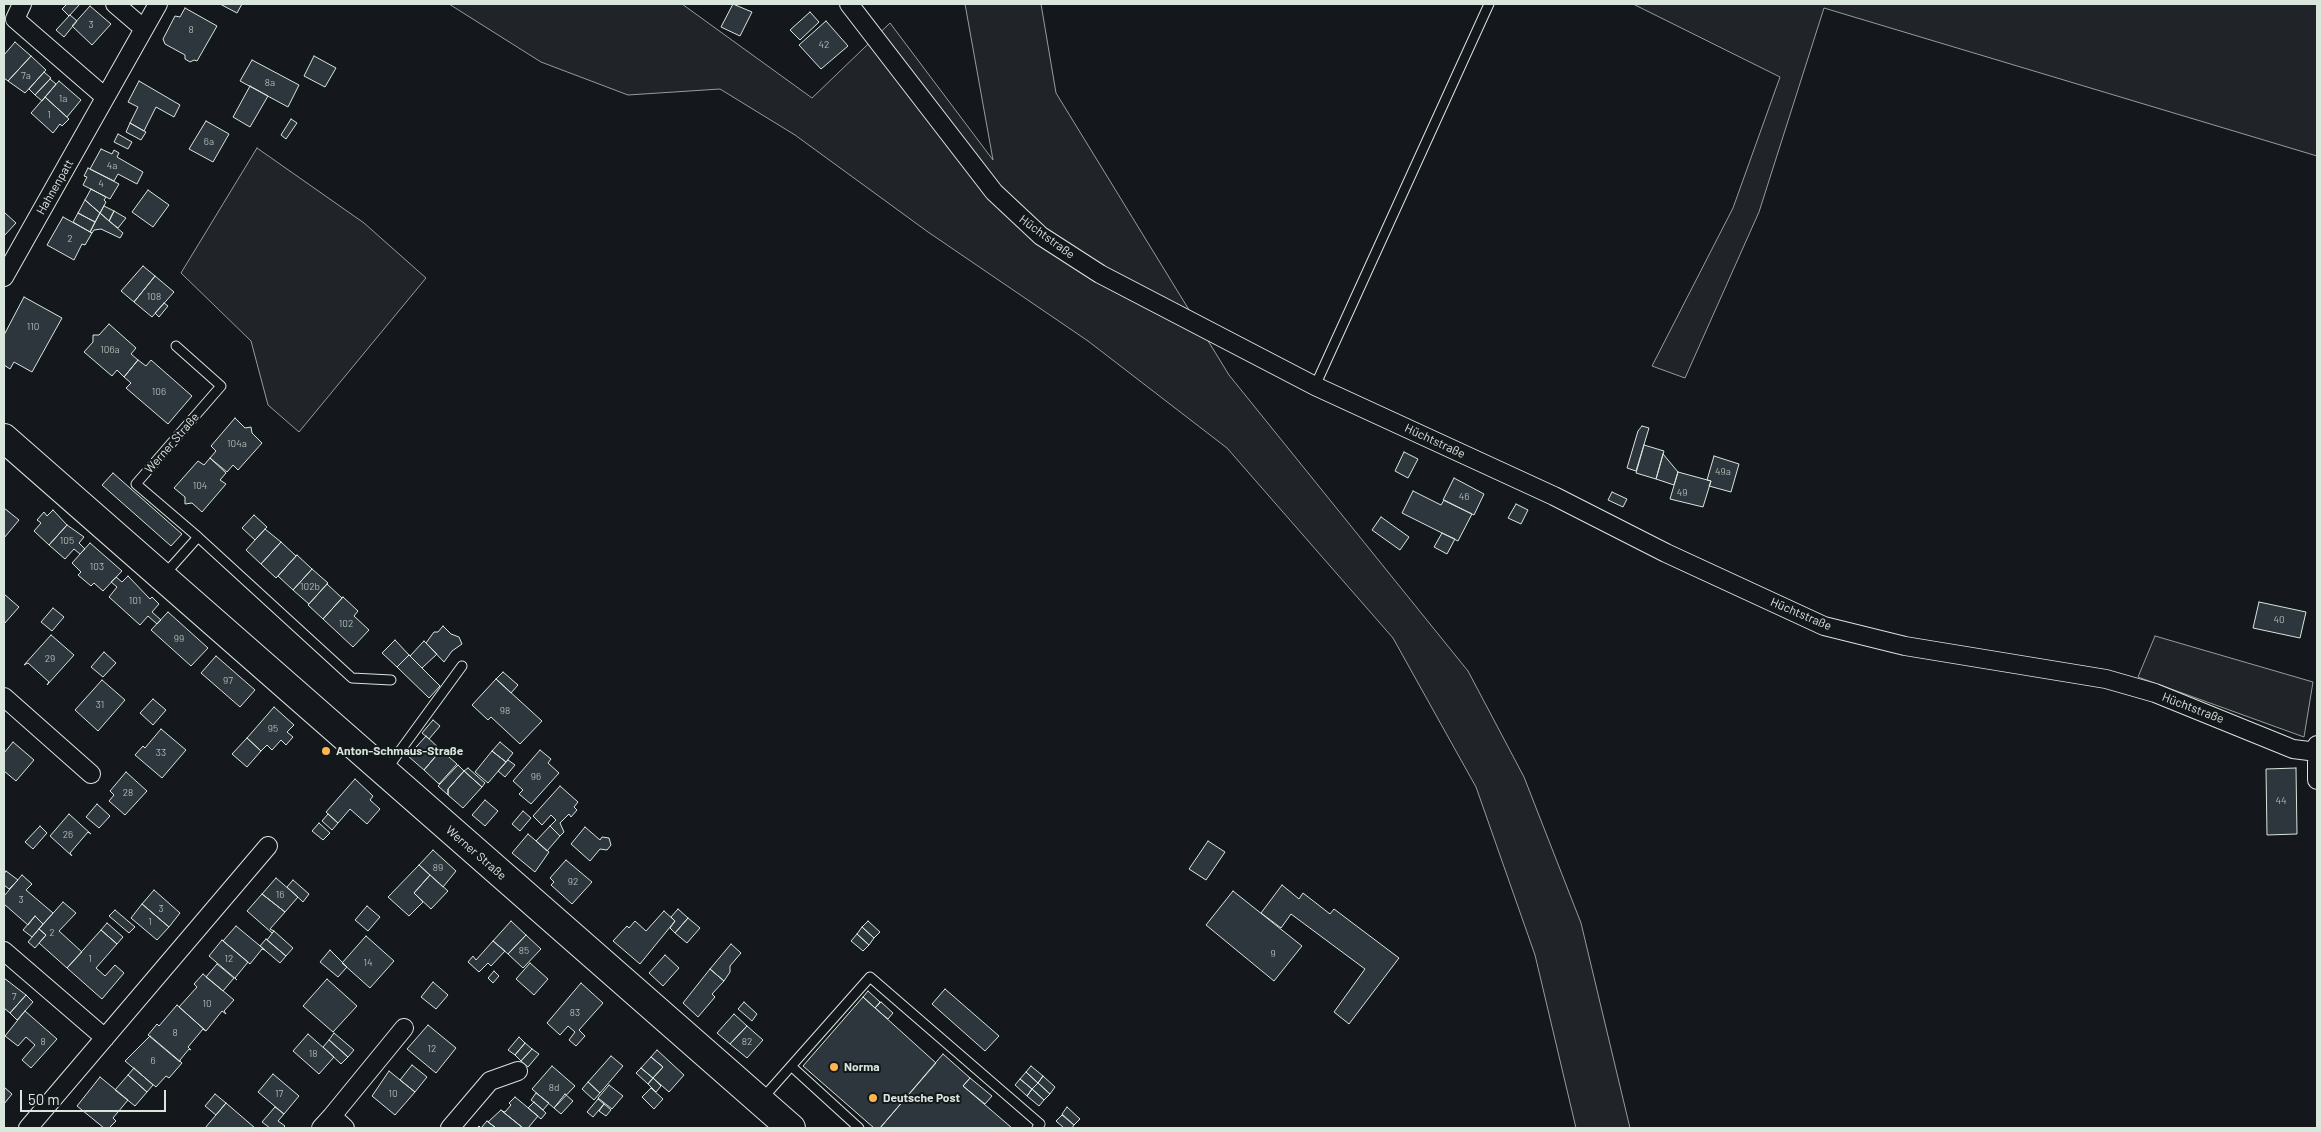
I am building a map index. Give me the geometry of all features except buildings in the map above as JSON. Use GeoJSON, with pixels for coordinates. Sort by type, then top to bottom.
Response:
{"type":"FeatureCollection","features":[{"type":"Feature","properties":{"kind":"main road","name":"Werner Straße"},"geometry":{"type":"LineString","coordinates":[[4,438],[161,578],[792,1128]]}},
{"type":"Feature","properties":{"kind":"street"},"geometry":{"type":"LineString","coordinates":[[22,4],[15,19],[106,97]]}},
{"type":"Feature","properties":{"kind":"street"},"geometry":{"type":"LineString","coordinates":[[115,4],[144,28]]}},
{"type":"Feature","properties":{"kind":"street","name":"Hahnenpatt"},"geometry":{"type":"LineString","coordinates":[[4,277],[158,4]]}},
{"type":"Feature","properties":{"kind":"street","name":"Hüchtstraße"},"geometry":{"type":"LineString","coordinates":[[849,4],[994,192],[1041,236],[1100,274],[1315,386],[1554,496],[1666,553],[1824,626],[1905,646],[2106,679],[2155,693],[2293,749],[2317,748]]}},
{"type":"Feature","properties":{"kind":"street"},"geometry":{"type":"LineString","coordinates":[[4,696],[91,774]]}},
{"type":"Feature","properties":{"kind":"street"},"geometry":{"type":"LineString","coordinates":[[2317,748],[2317,780]]}},
{"type":"Feature","properties":{"kind":"street"},"geometry":{"type":"LineString","coordinates":[[28,1128],[268,846]]}},
{"type":"Feature","properties":{"kind":"street"},"geometry":{"type":"LineString","coordinates":[[4,951],[105,1038]]}},
{"type":"Feature","properties":{"kind":"street"},"geometry":{"type":"LineString","coordinates":[[345,1128],[326,1122],[404,1028]]}},
{"type":"Feature","properties":{"kind":"street"},"geometry":{"type":"LineString","coordinates":[[450,1128],[490,1081],[518,1071]]}},
{"type":"Feature","properties":{"kind":"lane"},"geometry":{"type":"LineString","coordinates":[[1315,386],[1490,4]]}},
{"type":"Feature","properties":{"kind":"lane","name":"Werner Straße"},"geometry":{"type":"LineString","coordinates":[[176,346],[221,386],[136,484],[198,537],[352,678],[391,680]]}},
{"type":"Feature","properties":{"kind":"lane"},"geometry":{"type":"LineString","coordinates":[[161,578],[198,537]]}},
{"type":"Feature","properties":{"kind":"lane"},"geometry":{"type":"LineString","coordinates":[[385,772],[462,666]]}},
{"type":"Feature","properties":{"kind":"lane"},"geometry":{"type":"LineString","coordinates":[[760,1101],[870,977],[1040,1124],[1037,1128]]}},
{"type":"Feature","properties":{"kind":"lane"},"geometry":{"type":"LineString","coordinates":[[790,1066],[859,1128]]}},
{"type":"Feature","properties":{"kind":"shaded area"},"geometry":{"type":"Polygon","coordinates":[[[449,4],[682,4],[812,98],[890,23],[993,160],[965,4],[1041,4],[1056,93],[1229,375],[1468,671],[1524,777],[1581,923],[1630,1128],[1576,1128],[1535,955],[1476,787],[1393,638],[1227,448],[1088,341],[928,232],[795,135],[720,89],[628,95],[541,62],[449,4]]]}},
{"type":"Feature","properties":{"kind":"shaded area"},"geometry":{"type":"Polygon","coordinates":[[[1633,4],[2317,4],[2317,156],[1824,8],[1759,212],[1685,378],[1652,366],[1733,208],[1780,77],[1633,4]]]}},
{"type":"Feature","properties":{"kind":"shaded area"},"geometry":{"type":"Polygon","coordinates":[[[257,148],[364,223],[426,278],[299,432],[268,405],[251,341],[181,273],[257,148]]]}},
{"type":"Feature","properties":{"kind":"shaded area"},"geometry":{"type":"Polygon","coordinates":[[[2155,636],[2313,682],[2304,737],[2138,677],[2155,636]]]}},
{"type":"Feature","properties":{"kind":"place","name":"Anton-Schmaus-Straße"},"geometry":{"type":"Point","coordinates":[326,751]}},
{"type":"Feature","properties":{"kind":"place","name":"Norma"},"geometry":{"type":"Point","coordinates":[834,1067]}},
{"type":"Feature","properties":{"kind":"place","name":"Deutsche Post"},"geometry":{"type":"Point","coordinates":[873,1098]}}]}
